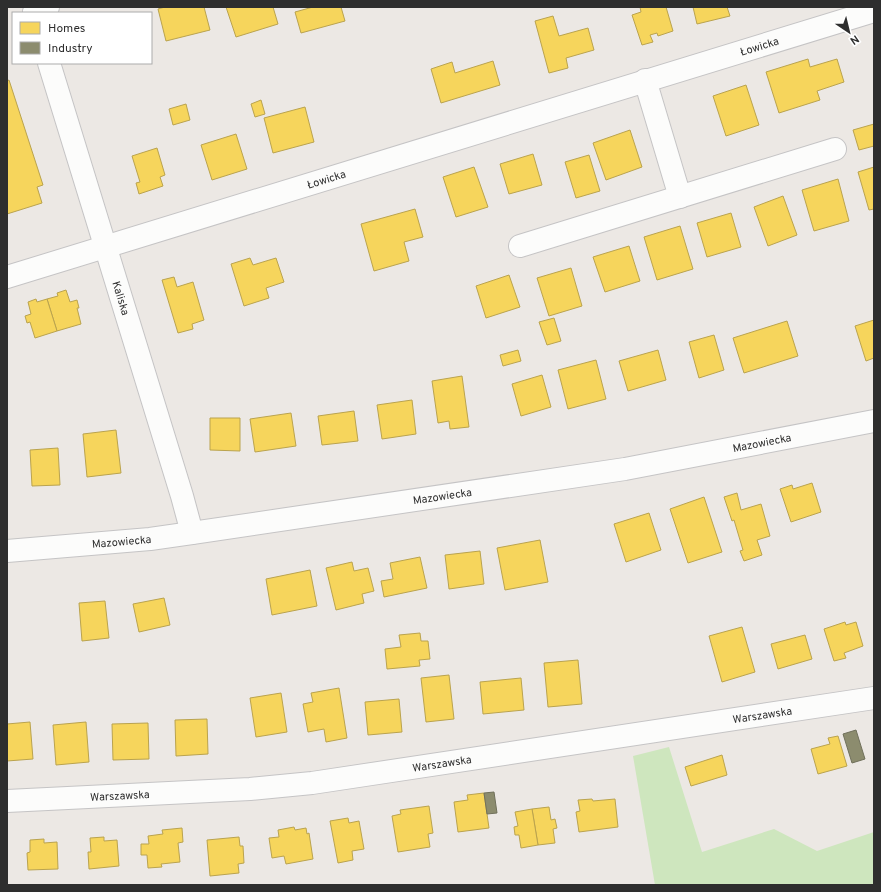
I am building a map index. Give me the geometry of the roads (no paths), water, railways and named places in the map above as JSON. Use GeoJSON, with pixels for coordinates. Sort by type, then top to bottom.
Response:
{"type":"FeatureCollection","features":[{"type":"Feature","properties":{"kind":"street","name":"Łowicka"},"geometry":{"type":"LineString","coordinates":[[7,277],[106,248],[645,80],[874,11]]}},
{"type":"Feature","properties":{"kind":"street","name":"Kaliska"},"geometry":{"type":"LineString","coordinates":[[49,64],[192,533]]}},
{"type":"Feature","properties":{"kind":"street"},"geometry":{"type":"LineString","coordinates":[[645,80],[680,197]]}},
{"type":"Feature","properties":{"kind":"street"},"geometry":{"type":"LineString","coordinates":[[520,246],[835,149]]}},
{"type":"Feature","properties":{"kind":"street","name":"Mazowiecka"},"geometry":{"type":"LineString","coordinates":[[7,551],[150,539],[625,469],[874,421]]}},
{"type":"Feature","properties":{"kind":"street","name":"Warszawska"},"geometry":{"type":"LineString","coordinates":[[7,801],[250,789],[312,783],[874,698]]}}]}
